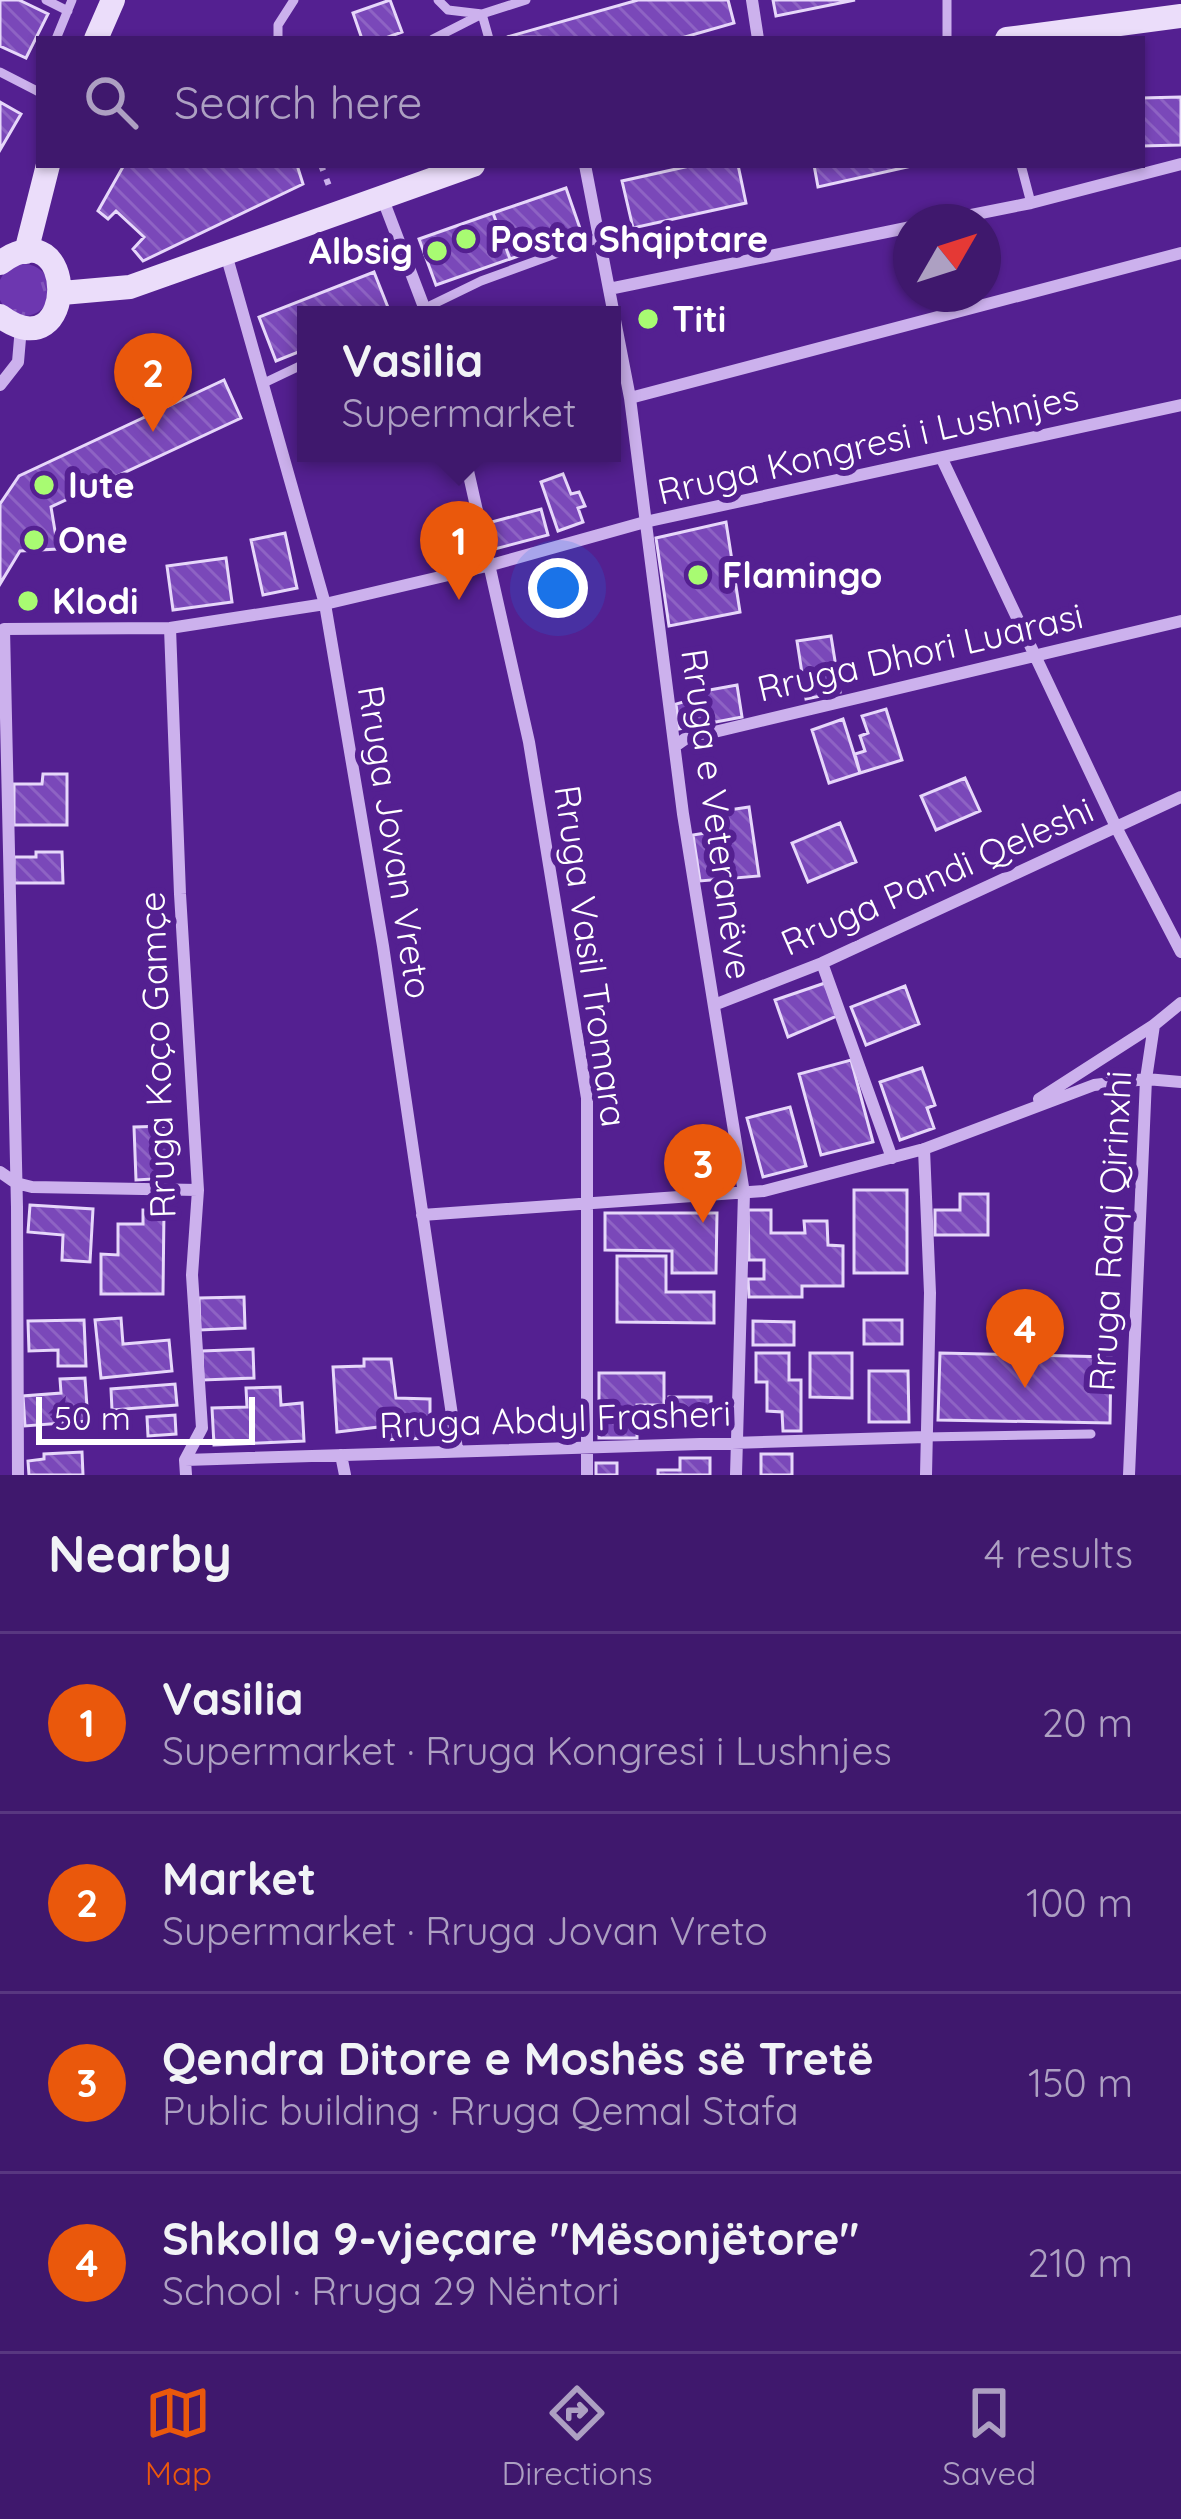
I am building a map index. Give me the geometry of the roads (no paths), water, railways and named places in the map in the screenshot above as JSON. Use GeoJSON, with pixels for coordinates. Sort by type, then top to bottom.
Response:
{"type":"FeatureCollection","features":[{"type":"Feature","properties":{"kind":"main road"},"geometry":{"type":"LineString","coordinates":[[97,36],[113,0]]}},
{"type":"Feature","properties":{"kind":"main road"},"geometry":{"type":"LineString","coordinates":[[1030,36],[1181,16]]}},
{"type":"Feature","properties":{"kind":"main road"},"geometry":{"type":"LineString","coordinates":[[26,252],[47,168]]}},
{"type":"Feature","properties":{"kind":"main road"},"geometry":{"type":"LineString","coordinates":[[62,293],[130,286],[464,168]]}},
{"type":"Feature","properties":{"kind":"main road"},"geometry":{"type":"LineString","coordinates":[[0,263],[26,252],[38,255],[56,270],[62,293],[53,314],[33,326],[10,322]]}},
{"type":"Feature","properties":{"kind":"street"},"geometry":{"type":"LineString","coordinates":[[752,0],[758,36]]}},
{"type":"Feature","properties":{"kind":"street"},"geometry":{"type":"LineString","coordinates":[[1001,209],[1181,164]]}},
{"type":"Feature","properties":{"kind":"street","name":"Rruga e Veteranëve"},"geometry":{"type":"LineString","coordinates":[[586,168],[612,306]]}},
{"type":"Feature","properties":{"kind":"street"},"geometry":{"type":"LineString","coordinates":[[382,196],[424,306]]}},
{"type":"Feature","properties":{"kind":"street"},"geometry":{"type":"LineString","coordinates":[[609,289],[893,231]]}},
{"type":"Feature","properties":{"kind":"street"},"geometry":{"type":"LineString","coordinates":[[630,398],[1181,253]]}},
{"type":"Feature","properties":{"kind":"street","name":"Rruga Jovan Vreto"},"geometry":{"type":"LineString","coordinates":[[226,254],[325,604],[383,946],[458,1450]]}},
{"type":"Feature","properties":{"kind":"street"},"geometry":{"type":"LineString","coordinates":[[0,385],[18,362],[10,322]]}},
{"type":"Feature","properties":{"kind":"street","name":"Rruga e Veteranëve"},"geometry":{"type":"LineString","coordinates":[[621,351],[743,1193],[736,1475]]}},
{"type":"Feature","properties":{"kind":"street","name":"Rruga Kongresi i Lushnjes"},"geometry":{"type":"LineString","coordinates":[[2,628],[170,628],[325,604],[646,522],[1181,405]]}},
{"type":"Feature","properties":{"kind":"street"},"geometry":{"type":"LineString","coordinates":[[942,459],[1117,830],[1181,952]]}},
{"type":"Feature","properties":{"kind":"street","name":"Rruga Vasil Tromara"},"geometry":{"type":"LineString","coordinates":[[466,462],[529,742],[584,1074],[586,1475]]}},
{"type":"Feature","properties":{"kind":"street","name":"Rruga Dhori Luarasi"},"geometry":{"type":"LineString","coordinates":[[675,746],[685,739],[1181,621]]}},
{"type":"Feature","properties":{"kind":"street"},"geometry":{"type":"LineString","coordinates":[[2,628],[18,1475]]}},
{"type":"Feature","properties":{"kind":"street","name":"Rruga Koço Gamçe"},"geometry":{"type":"LineString","coordinates":[[170,628],[198,1190],[192,1275],[202,1428],[185,1468]]}},
{"type":"Feature","properties":{"kind":"street","name":"Rruga Pandi Qeleshi"},"geometry":{"type":"LineString","coordinates":[[714,1004],[822,962],[1181,797]]}},
{"type":"Feature","properties":{"kind":"street"},"geometry":{"type":"LineString","coordinates":[[822,962],[892,1158]]}},
{"type":"Feature","properties":{"kind":"street","name":"Rruga Raqi Qirinxhi"},"geometry":{"type":"LineString","coordinates":[[1129,1475],[1146,1079],[1154,1025],[1181,1003]]}},
{"type":"Feature","properties":{"kind":"street"},"geometry":{"type":"LineString","coordinates":[[1019,1111],[1154,1025]]}},
{"type":"Feature","properties":{"kind":"street"},"geometry":{"type":"LineString","coordinates":[[422,1215],[743,1193],[924,1149],[1094,1085],[1146,1079],[1181,1082]]}},
{"type":"Feature","properties":{"kind":"street"},"geometry":{"type":"LineString","coordinates":[[924,1149],[930,1293],[926,1475]]}},
{"type":"Feature","properties":{"kind":"street"},"geometry":{"type":"LineString","coordinates":[[0,1172],[32,1187],[198,1190]]}},
{"type":"Feature","properties":{"kind":"street"},"geometry":{"type":"LineString","coordinates":[[0,1361],[18,1361]]}},
{"type":"Feature","properties":{"kind":"street","name":"Rruga Abdyl Frasheri"},"geometry":{"type":"LineString","coordinates":[[185,1468],[458,1450],[926,1437]]}},
{"type":"Feature","properties":{"kind":"street"},"geometry":{"type":"LineString","coordinates":[[341,1455],[344,1475]]}},
{"type":"Feature","properties":{"kind":"lane"},"geometry":{"type":"LineString","coordinates":[[46,0],[70,6],[57,36]]}},
{"type":"Feature","properties":{"kind":"lane"},"geometry":{"type":"LineString","coordinates":[[278,36],[278,25],[294,0]]}},
{"type":"Feature","properties":{"kind":"lane"},"geometry":{"type":"LineString","coordinates":[[438,0],[448,10],[482,14]]}},
{"type":"Feature","properties":{"kind":"lane"},"geometry":{"type":"LineString","coordinates":[[439,36],[482,14],[526,0]]}},
{"type":"Feature","properties":{"kind":"lane"},"geometry":{"type":"LineString","coordinates":[[947,0],[947,36]]}},
{"type":"Feature","properties":{"kind":"lane"},"geometry":{"type":"LineString","coordinates":[[482,14],[488,36]]}},
{"type":"Feature","properties":{"kind":"lane"},"geometry":{"type":"LineString","coordinates":[[0,72],[36,91]]}},
{"type":"Feature","properties":{"kind":"lane"},"geometry":{"type":"LineString","coordinates":[[1022,168],[1031,203]]}},
{"type":"Feature","properties":{"kind":"lane"},"geometry":{"type":"LineString","coordinates":[[437,306],[481,281],[599,238]]}},
{"type":"Feature","properties":{"kind":"lane"},"geometry":{"type":"LineString","coordinates":[[264,383],[297,367]]}},
{"type":"Feature","properties":{"kind":"lane"},"geometry":{"type":"LineString","coordinates":[[926,1437],[1091,1434]]}},
{"type":"Feature","properties":{"kind":"place","name":"Posta Shqiptare"},"geometry":{"type":"Point","coordinates":[466,239]}},
{"type":"Feature","properties":{"kind":"place","name":"Albsig"},"geometry":{"type":"Point","coordinates":[437,251]}},
{"type":"Feature","properties":{"kind":"place","name":"Titi"},"geometry":{"type":"Point","coordinates":[648,319]}},
{"type":"Feature","properties":{"kind":"place","name":"Market"},"geometry":{"type":"Point","coordinates":[153,432]}},
{"type":"Feature","properties":{"kind":"place","name":"Iute"},"geometry":{"type":"Point","coordinates":[44,485]}},
{"type":"Feature","properties":{"kind":"place","name":"One"},"geometry":{"type":"Point","coordinates":[34,540]}},
{"type":"Feature","properties":{"kind":"place","name":"Flamingo"},"geometry":{"type":"Point","coordinates":[698,575]}},
{"type":"Feature","properties":{"kind":"place","name":"Vasilia"},"geometry":{"type":"Point","coordinates":[459,600]}},
{"type":"Feature","properties":{"kind":"place","name":"Klodi"},"geometry":{"type":"Point","coordinates":[28,601]}},
{"type":"Feature","properties":{"kind":"place","name":"Qendra Ditore e Moshës së Tretë"},"geometry":{"type":"Point","coordinates":[703,1223]}},
{"type":"Feature","properties":{"kind":"place","name":"Shkolla 9-vjeçare \"Mësonjëtore\""},"geometry":{"type":"Point","coordinates":[1025,1388]}}]}
